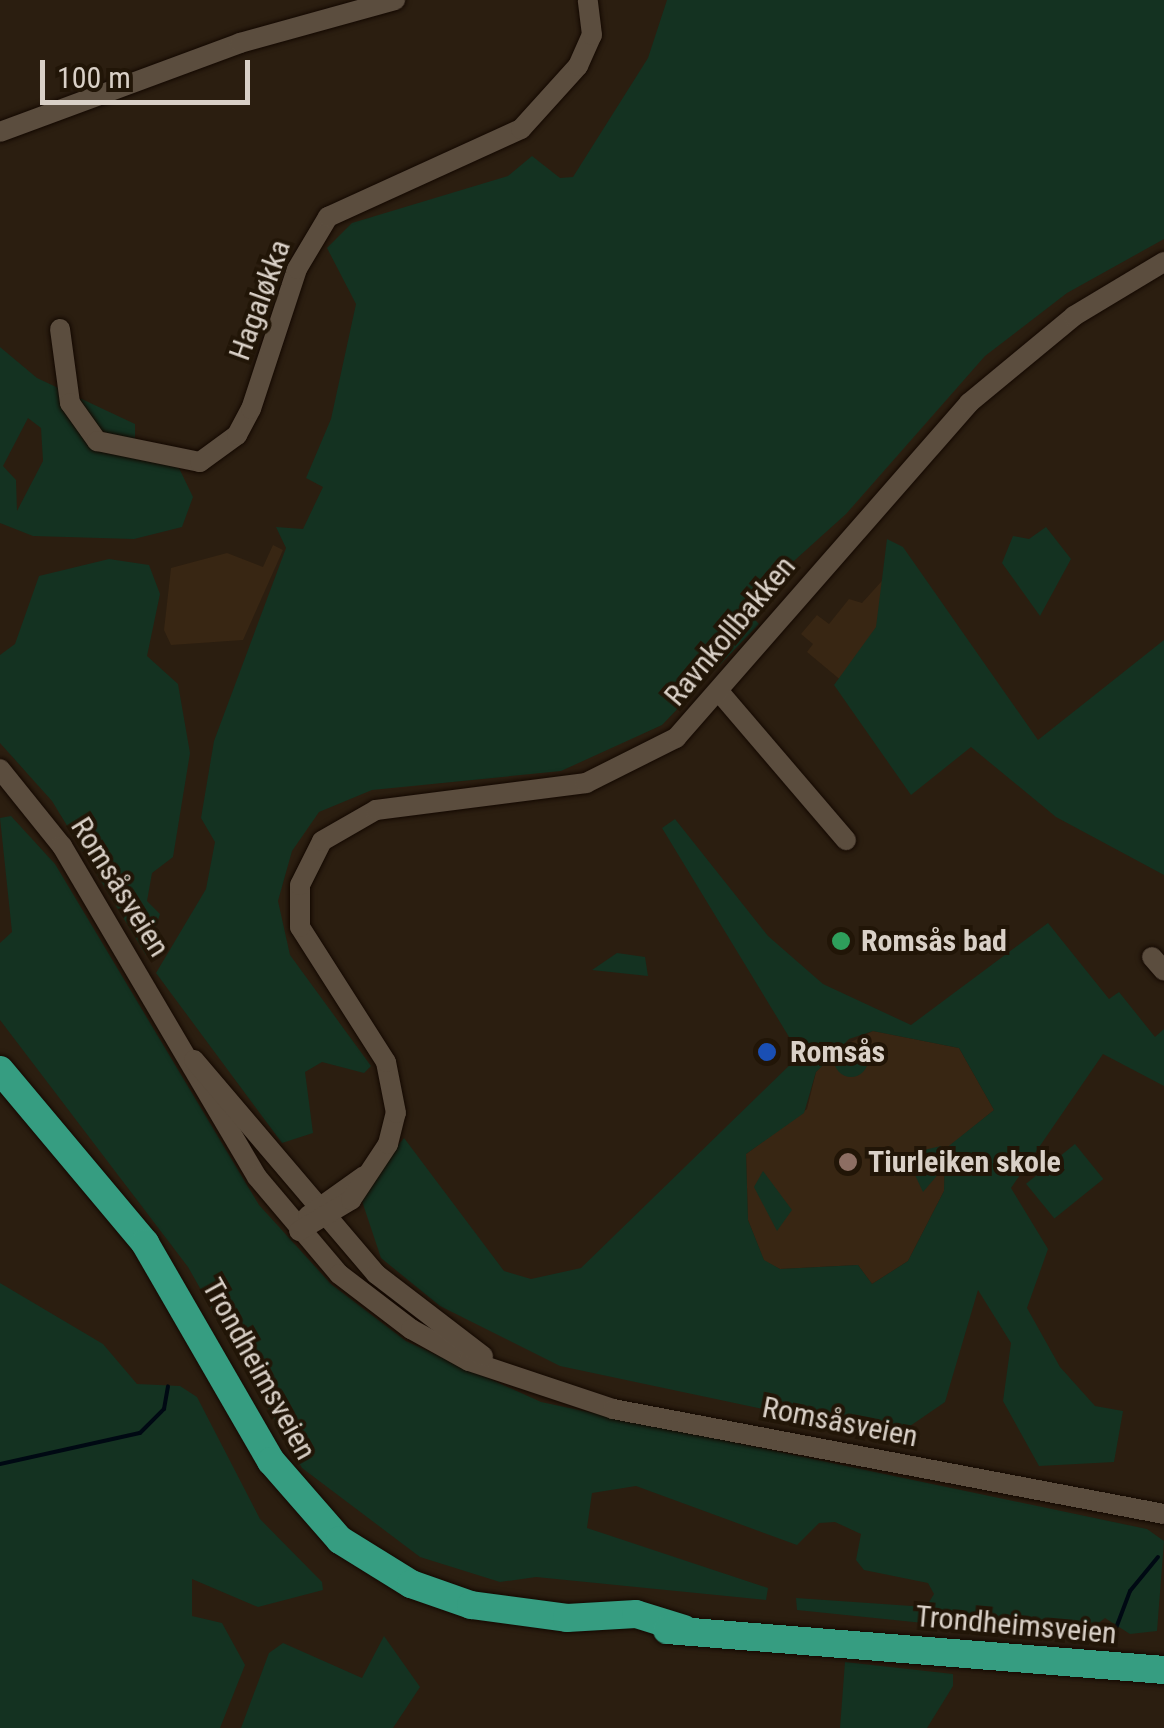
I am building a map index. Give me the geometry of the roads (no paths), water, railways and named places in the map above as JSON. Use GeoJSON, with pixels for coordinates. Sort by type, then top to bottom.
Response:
{"type":"FeatureCollection","features":[{"type":"Feature","properties":{"kind":"highway","name":"Trondheimsveien"},"geometry":{"type":"LineString","coordinates":[[0,1070],[145,1243],[271,1462],[327,1529],[432,1593],[583,1619],[1164,1670]]}},
{"type":"Feature","properties":{"kind":"street"},"geometry":{"type":"LineString","coordinates":[[0,132],[240,43],[395,0]]}},
{"type":"Feature","properties":{"kind":"street","name":"Hagaløkka"},"geometry":{"type":"LineString","coordinates":[[60,329],[70,403],[97,441],[200,462],[236,435],[252,409],[297,269],[328,218],[521,129],[578,66],[592,34],[588,0]]}},
{"type":"Feature","properties":{"kind":"street","name":"Ravnkollbakken"},"geometry":{"type":"LineString","coordinates":[[299,1231],[364,1176],[388,1144],[396,1100],[386,1062],[300,927],[300,885],[314,851],[341,825],[376,810],[603,777],[676,738],[722,695],[962,410],[1074,316],[1164,262]]}},
{"type":"Feature","properties":{"kind":"street"},"geometry":{"type":"LineString","coordinates":[[722,695],[846,840]]}},
{"type":"Feature","properties":{"kind":"street","name":"Romsåsveien"},"geometry":{"type":"LineString","coordinates":[[0,769],[62,846],[230,1137],[299,1231],[390,1315],[510,1374],[613,1409],[1164,1514]]}},
{"type":"Feature","properties":{"kind":"street","name":"Romsåsveien"},"geometry":{"type":"LineString","coordinates":[[179,1043],[320,1213],[397,1294],[510,1374]]}},
{"type":"Feature","properties":{"kind":"waterway"},"geometry":{"type":"LineString","coordinates":[[0,1464],[140,1433],[164,1409],[168,1386]]}},
{"type":"Feature","properties":{"kind":"waterway"},"geometry":{"type":"LineString","coordinates":[[1113,1636],[1130,1591],[1158,1557]]}},
{"type":"Feature","properties":{"kind":"place","name":"Romsås bad"},"geometry":{"type":"Point","coordinates":[841,941]}},
{"type":"Feature","properties":{"kind":"place","name":"Romsås"},"geometry":{"type":"Point","coordinates":[767,1052]}},
{"type":"Feature","properties":{"kind":"place","name":"Tiurleiken skole"},"geometry":{"type":"Point","coordinates":[848,1162]}}]}
